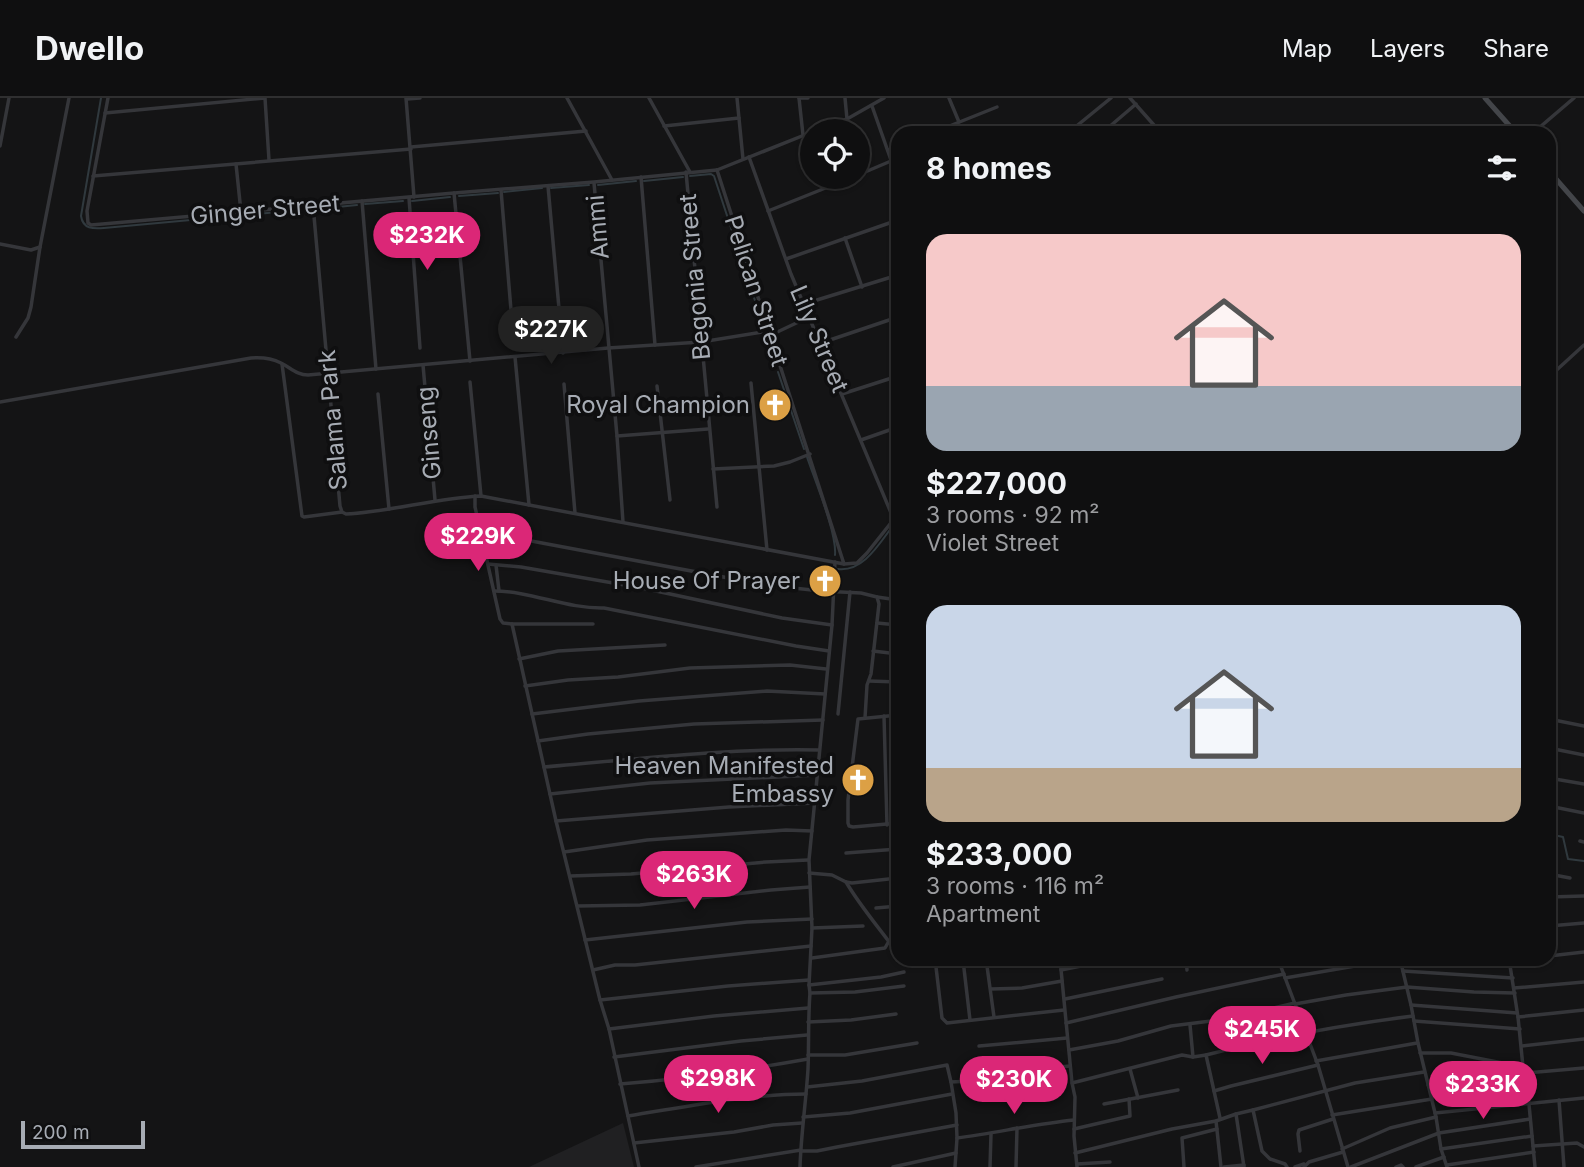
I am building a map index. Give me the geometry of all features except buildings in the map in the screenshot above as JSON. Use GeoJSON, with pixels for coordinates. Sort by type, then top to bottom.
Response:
{"type":"FeatureCollection","features":[{"type":"Feature","properties":{"kind":"main road"},"geometry":{"type":"LineString","coordinates":[[1485,98],[1510,126]]}},
{"type":"Feature","properties":{"kind":"main road"},"geometry":{"type":"LineString","coordinates":[[1556,179],[1584,211]]}},
{"type":"Feature","properties":{"kind":"street"},"geometry":{"type":"LineString","coordinates":[[0,146],[9,98]]}},
{"type":"Feature","properties":{"kind":"street"},"geometry":{"type":"LineString","coordinates":[[16,337],[28,318],[31,307],[69,98]]}},
{"type":"Feature","properties":{"kind":"street","name":"Ginger Street"},"geometry":{"type":"LineString","coordinates":[[108,98],[87,211],[88,223],[91,225],[717,170],[800,136]]}},
{"type":"Feature","properties":{"kind":"street"},"geometry":{"type":"LineString","coordinates":[[105,113],[265,98],[269,160]]}},
{"type":"Feature","properties":{"kind":"street"},"geometry":{"type":"LineString","coordinates":[[414,197],[407,99],[420,98]]}},
{"type":"Feature","properties":{"kind":"street"},"geometry":{"type":"LineString","coordinates":[[568,98],[612,180]]}},
{"type":"Feature","properties":{"kind":"street"},"geometry":{"type":"LineString","coordinates":[[649,98],[688,172]]}},
{"type":"Feature","properties":{"kind":"street"},"geometry":{"type":"LineString","coordinates":[[737,98],[743,159]]}},
{"type":"Feature","properties":{"kind":"street"},"geometry":{"type":"LineString","coordinates":[[801,119],[799,98],[808,98]]}},
{"type":"Feature","properties":{"kind":"street"},"geometry":{"type":"LineString","coordinates":[[845,98],[847,119]]}},
{"type":"Feature","properties":{"kind":"street","name":"Ginger Street"},"geometry":{"type":"LineString","coordinates":[[847,119],[884,98]]}},
{"type":"Feature","properties":{"kind":"street"},"geometry":{"type":"LineString","coordinates":[[949,98],[960,122]]}},
{"type":"Feature","properties":{"kind":"street"},"geometry":{"type":"LineString","coordinates":[[1077,126],[1111,98]]}},
{"type":"Feature","properties":{"kind":"street"},"geometry":{"type":"LineString","coordinates":[[1130,98],[1155,126]]}},
{"type":"Feature","properties":{"kind":"street"},"geometry":{"type":"LineString","coordinates":[[1541,126],[1574,98]]}},
{"type":"Feature","properties":{"kind":"street"},"geometry":{"type":"LineString","coordinates":[[1110,126],[1136,104]]}},
{"type":"Feature","properties":{"kind":"street"},"geometry":{"type":"LineString","coordinates":[[870,170],[891,161],[872,106]]}},
{"type":"Feature","properties":{"kind":"street"},"geometry":{"type":"LineString","coordinates":[[950,126],[997,107]]}},
{"type":"Feature","properties":{"kind":"street"},"geometry":{"type":"LineString","coordinates":[[664,126],[739,118]]}},
{"type":"Feature","properties":{"kind":"street"},"geometry":{"type":"LineString","coordinates":[[93,176],[586,131]]}},
{"type":"Feature","properties":{"kind":"street","name":"Lily Street"},"geometry":{"type":"LineString","coordinates":[[749,157],[809,317],[891,513]]}},
{"type":"Feature","properties":{"kind":"street"},"geometry":{"type":"LineString","coordinates":[[236,164],[241,212]]}},
{"type":"Feature","properties":{"kind":"street","name":"Pelican Street"},"geometry":{"type":"LineString","coordinates":[[717,170],[844,564]]}},
{"type":"Feature","properties":{"kind":"street","name":"Begonia Street"},"geometry":{"type":"LineString","coordinates":[[688,172],[716,507]]}},
{"type":"Feature","properties":{"kind":"street"},"geometry":{"type":"LineString","coordinates":[[641,177],[655,345]]}},
{"type":"Feature","properties":{"kind":"street","name":"Ammi"},"geometry":{"type":"LineString","coordinates":[[594,182],[623,522]]}},
{"type":"Feature","properties":{"kind":"street"},"geometry":{"type":"LineString","coordinates":[[548,186],[563,353]]}},
{"type":"Feature","properties":{"kind":"street"},"geometry":{"type":"LineString","coordinates":[[768,211],[822,189]]}},
{"type":"Feature","properties":{"kind":"street"},"geometry":{"type":"LineString","coordinates":[[501,190],[513,334]]}},
{"type":"Feature","properties":{"kind":"street"},"geometry":{"type":"LineString","coordinates":[[454,193],[470,361]]}},
{"type":"Feature","properties":{"kind":"street"},"geometry":{"type":"LineString","coordinates":[[409,198],[421,348]]}},
{"type":"Feature","properties":{"kind":"street"},"geometry":{"type":"LineString","coordinates":[[362,201],[376,369]]}},
{"type":"Feature","properties":{"kind":"street","name":"Salama Park"},"geometry":{"type":"LineString","coordinates":[[313,205],[342,512],[345,514],[389,509],[435,500],[481,496],[835,562]]}},
{"type":"Feature","properties":{"kind":"street"},"geometry":{"type":"LineString","coordinates":[[786,259],[891,222]]}},
{"type":"Feature","properties":{"kind":"street"},"geometry":{"type":"LineString","coordinates":[[845,238],[862,287]]}},
{"type":"Feature","properties":{"kind":"street"},"geometry":{"type":"LineString","coordinates":[[0,244],[32,250],[40,247]]}},
{"type":"Feature","properties":{"kind":"street"},"geometry":{"type":"LineString","coordinates":[[804,304],[891,277]]}},
{"type":"Feature","properties":{"kind":"street"},"geometry":{"type":"LineString","coordinates":[[0,402],[251,358],[269,358],[302,375],[330,373],[701,342],[770,333],[809,317]]}},
{"type":"Feature","properties":{"kind":"street"},"geometry":{"type":"LineString","coordinates":[[821,343],[891,319]]}},
{"type":"Feature","properties":{"kind":"street"},"geometry":{"type":"LineString","coordinates":[[1556,371],[1584,345]]}},
{"type":"Feature","properties":{"kind":"street"},"geometry":{"type":"LineString","coordinates":[[515,357],[529,505]]}},
{"type":"Feature","properties":{"kind":"street"},"geometry":{"type":"LineString","coordinates":[[282,363],[302,516],[342,512]]}},
{"type":"Feature","properties":{"kind":"street","name":"Ginseng"},"geometry":{"type":"LineString","coordinates":[[423,365],[435,500]]}},
{"type":"Feature","properties":{"kind":"street"},"geometry":{"type":"LineString","coordinates":[[842,394],[891,378]]}},
{"type":"Feature","properties":{"kind":"street"},"geometry":{"type":"LineString","coordinates":[[470,382],[481,496]]}},
{"type":"Feature","properties":{"kind":"street"},"geometry":{"type":"LineString","coordinates":[[751,383],[766,550]]}},
{"type":"Feature","properties":{"kind":"street"},"geometry":{"type":"LineString","coordinates":[[564,384],[575,513]]}},
{"type":"Feature","properties":{"kind":"street"},"geometry":{"type":"LineString","coordinates":[[657,386],[670,500]]}},
{"type":"Feature","properties":{"kind":"street"},"geometry":{"type":"LineString","coordinates":[[378,394],[389,509]]}},
{"type":"Feature","properties":{"kind":"street"},"geometry":{"type":"LineString","coordinates":[[617,436],[708,429]]}},
{"type":"Feature","properties":{"kind":"street"},"geometry":{"type":"LineString","coordinates":[[861,440],[891,429]]}},
{"type":"Feature","properties":{"kind":"street"},"geometry":{"type":"LineString","coordinates":[[713,468],[774,466],[810,454]]}},
{"type":"Feature","properties":{"kind":"street"},"geometry":{"type":"LineString","coordinates":[[475,496],[482,539],[496,591]]}},
{"type":"Feature","properties":{"kind":"street"},"geometry":{"type":"LineString","coordinates":[[800,1167],[807,1087],[812,928],[809,860],[832,625],[835,562],[857,563],[891,523]]}},
{"type":"Feature","properties":{"kind":"street"},"geometry":{"type":"LineString","coordinates":[[482,539],[526,540],[766,584],[891,599]]}},
{"type":"Feature","properties":{"kind":"street"},"geometry":{"type":"LineString","coordinates":[[488,564],[642,588],[782,618],[832,625]]}},
{"type":"Feature","properties":{"kind":"street"},"geometry":{"type":"LineString","coordinates":[[496,564],[496,591],[503,623],[593,624]]}},
{"type":"Feature","properties":{"kind":"street"},"geometry":{"type":"LineString","coordinates":[[496,591],[584,607],[604,608],[828,650]]}},
{"type":"Feature","properties":{"kind":"street"},"geometry":{"type":"LineString","coordinates":[[838,714],[850,592]]}},
{"type":"Feature","properties":{"kind":"street"},"geometry":{"type":"LineString","coordinates":[[864,718],[877,623],[877,597]]}},
{"type":"Feature","properties":{"kind":"street"},"geometry":{"type":"LineString","coordinates":[[877,623],[891,624]]}},
{"type":"Feature","properties":{"kind":"street"},"geometry":{"type":"LineString","coordinates":[[512,624],[556,821],[609,1029],[639,1167]]}},
{"type":"Feature","properties":{"kind":"street"},"geometry":{"type":"LineString","coordinates":[[519,659],[558,651],[665,645]]}},
{"type":"Feature","properties":{"kind":"street"},"geometry":{"type":"LineString","coordinates":[[873,651],[891,653]]}},
{"type":"Feature","properties":{"kind":"street"},"geometry":{"type":"LineString","coordinates":[[525,686],[690,668],[790,665],[826,669]]}},
{"type":"Feature","properties":{"kind":"street"},"geometry":{"type":"LineString","coordinates":[[869,681],[891,682]]}},
{"type":"Feature","properties":{"kind":"street"},"geometry":{"type":"LineString","coordinates":[[532,714],[639,701],[767,691],[825,694]]}},
{"type":"Feature","properties":{"kind":"street"},"geometry":{"type":"LineString","coordinates":[[884,716],[887,825]]}},
{"type":"Feature","properties":{"kind":"street"},"geometry":{"type":"LineString","coordinates":[[891,716],[857,721],[848,823],[853,827],[891,824]]}},
{"type":"Feature","properties":{"kind":"street"},"geometry":{"type":"LineString","coordinates":[[538,741],[685,725],[823,720]]}},
{"type":"Feature","properties":{"kind":"street"},"geometry":{"type":"LineString","coordinates":[[1556,720],[1584,726]]}},
{"type":"Feature","properties":{"kind":"street"},"geometry":{"type":"LineString","coordinates":[[1556,749],[1584,755]]}},
{"type":"Feature","properties":{"kind":"street"},"geometry":{"type":"LineString","coordinates":[[544,767],[724,751],[819,750]]}},
{"type":"Feature","properties":{"kind":"street"},"geometry":{"type":"LineString","coordinates":[[550,794],[650,783],[817,775]]}},
{"type":"Feature","properties":{"kind":"street"},"geometry":{"type":"LineString","coordinates":[[1556,779],[1584,784]]}},
{"type":"Feature","properties":{"kind":"street"},"geometry":{"type":"LineString","coordinates":[[556,821],[815,803]]}},
{"type":"Feature","properties":{"kind":"street"},"geometry":{"type":"LineString","coordinates":[[1556,808],[1584,813]]}},
{"type":"Feature","properties":{"kind":"street"},"geometry":{"type":"LineString","coordinates":[[564,852],[647,840],[786,830],[813,831]]}},
{"type":"Feature","properties":{"kind":"street"},"geometry":{"type":"LineString","coordinates":[[846,853],[891,850]]}},
{"type":"Feature","properties":{"kind":"street"},"geometry":{"type":"LineString","coordinates":[[570,876],[809,860]]}},
{"type":"Feature","properties":{"kind":"street"},"geometry":{"type":"LineString","coordinates":[[809,873],[832,875],[846,882],[889,942],[885,948],[811,958]]}},
{"type":"Feature","properties":{"kind":"street"},"geometry":{"type":"LineString","coordinates":[[1556,875],[1570,878]]}},
{"type":"Feature","properties":{"kind":"street"},"geometry":{"type":"LineString","coordinates":[[846,882],[891,879]]}},
{"type":"Feature","properties":{"kind":"street"},"geometry":{"type":"LineString","coordinates":[[578,906],[640,905],[810,887]]}},
{"type":"Feature","properties":{"kind":"street"},"geometry":{"type":"LineString","coordinates":[[1556,897],[1584,896]]}},
{"type":"Feature","properties":{"kind":"street"},"geometry":{"type":"LineString","coordinates":[[876,908],[891,907]]}},
{"type":"Feature","properties":{"kind":"street"},"geometry":{"type":"LineString","coordinates":[[586,940],[747,922],[812,919]]}},
{"type":"Feature","properties":{"kind":"street"},"geometry":{"type":"LineString","coordinates":[[1556,925],[1584,923]]}},
{"type":"Feature","properties":{"kind":"street"},"geometry":{"type":"LineString","coordinates":[[812,928],[863,926]]}},
{"type":"Feature","properties":{"kind":"street"},"geometry":{"type":"LineString","coordinates":[[593,970],[615,965],[811,946]]}},
{"type":"Feature","properties":{"kind":"street"},"geometry":{"type":"LineString","coordinates":[[1556,955],[1584,952]]}},
{"type":"Feature","properties":{"kind":"street"},"geometry":{"type":"LineString","coordinates":[[937,966],[942,1018],[947,1023],[1064,1010]]}},
{"type":"Feature","properties":{"kind":"street"},"geometry":{"type":"LineString","coordinates":[[964,966],[970,1020]]}},
{"type":"Feature","properties":{"kind":"street"},"geometry":{"type":"LineString","coordinates":[[987,966],[994,1017]]}},
{"type":"Feature","properties":{"kind":"street"},"geometry":{"type":"LineString","coordinates":[[1060,966],[1075,1097],[1073,1120],[1077,1166],[1110,1162]]}},
{"type":"Feature","properties":{"kind":"street"},"geometry":{"type":"LineString","coordinates":[[1060,970],[1080,966]]}},
{"type":"Feature","properties":{"kind":"street"},"geometry":{"type":"LineString","coordinates":[[1187,966],[1187,970]]}},
{"type":"Feature","properties":{"kind":"street"},"geometry":{"type":"LineString","coordinates":[[1280,966],[1317,1063],[1349,1167],[1439,1133],[1530,1119]]}},
{"type":"Feature","properties":{"kind":"street"},"geometry":{"type":"LineString","coordinates":[[1066,1023],[1175,997],[1351,966]]}},
{"type":"Feature","properties":{"kind":"street"},"geometry":{"type":"LineString","coordinates":[[1401,966],[1447,1166],[1533,1149],[1577,1143],[1584,1147]]}},
{"type":"Feature","properties":{"kind":"street"},"geometry":{"type":"LineString","coordinates":[[1510,966],[1526,1073],[1535,1167]]}},
{"type":"Feature","properties":{"kind":"street"},"geometry":{"type":"LineString","coordinates":[[1403,971],[1513,978]]}},
{"type":"Feature","properties":{"kind":"street"},"geometry":{"type":"LineString","coordinates":[[600,1000],[728,986],[881,977],[904,972]]}},
{"type":"Feature","properties":{"kind":"street"},"geometry":{"type":"LineString","coordinates":[[1064,999],[1162,979]]}},
{"type":"Feature","properties":{"kind":"street"},"geometry":{"type":"LineString","coordinates":[[990,989],[1022,988],[1062,981]]}},
{"type":"Feature","properties":{"kind":"street"},"geometry":{"type":"LineString","coordinates":[[1069,1050],[1118,1041],[1171,1026],[1190,1025],[1346,995],[1407,987],[1474,992],[1584,982]]}},
{"type":"Feature","properties":{"kind":"street"},"geometry":{"type":"LineString","coordinates":[[810,993],[855,992],[904,986]]}},
{"type":"Feature","properties":{"kind":"street"},"geometry":{"type":"LineString","coordinates":[[1411,1005],[1518,1015],[1584,1010]]}},
{"type":"Feature","properties":{"kind":"street"},"geometry":{"type":"LineString","coordinates":[[609,1029],[809,1008]]}},
{"type":"Feature","properties":{"kind":"street"},"geometry":{"type":"LineString","coordinates":[[808,1022],[896,1014]]}},
{"type":"Feature","properties":{"kind":"street"},"geometry":{"type":"LineString","coordinates":[[1072,1083],[1182,1055],[1206,1055],[1350,1024],[1414,1018],[1520,1029]]}},
{"type":"Feature","properties":{"kind":"street"},"geometry":{"type":"LineString","coordinates":[[1190,1025],[1194,1057]]}},
{"type":"Feature","properties":{"kind":"street"},"geometry":{"type":"LineString","coordinates":[[614,1057],[808,1035]]}},
{"type":"Feature","properties":{"kind":"street"},"geometry":{"type":"LineString","coordinates":[[979,1046],[1068,1038]]}},
{"type":"Feature","properties":{"kind":"street"},"geometry":{"type":"LineString","coordinates":[[1522,1045],[1584,1039]]}},
{"type":"Feature","properties":{"kind":"street"},"geometry":{"type":"LineString","coordinates":[[620,1084],[704,1075],[808,1057],[845,1055],[917,1043]]}},
{"type":"Feature","properties":{"kind":"street"},"geometry":{"type":"LineString","coordinates":[[1214,1092],[1317,1063],[1418,1043]]}},
{"type":"Feature","properties":{"kind":"street"},"geometry":{"type":"LineString","coordinates":[[1420,1053],[1451,1053],[1523,1067]]}},
{"type":"Feature","properties":{"kind":"street"},"geometry":{"type":"LineString","coordinates":[[1206,1055],[1214,1092],[1223,1167],[1244,1166],[1236,1114]]}},
{"type":"Feature","properties":{"kind":"street"},"geometry":{"type":"LineString","coordinates":[[807,1087],[862,1081],[948,1066],[957,1125],[955,1167]]}},
{"type":"Feature","properties":{"kind":"street"},"geometry":{"type":"LineString","coordinates":[[951,1082],[971,1082],[1015,1071],[1070,1066]]}},
{"type":"Feature","properties":{"kind":"street"},"geometry":{"type":"LineString","coordinates":[[1526,1073],[1584,1068]]}},
{"type":"Feature","properties":{"kind":"street"},"geometry":{"type":"LineString","coordinates":[[1130,1069],[1138,1098]]}},
{"type":"Feature","properties":{"kind":"street"},"geometry":{"type":"LineString","coordinates":[[1075,1153],[1218,1120],[1368,1080],[1424,1072]]}},
{"type":"Feature","properties":{"kind":"street"},"geometry":{"type":"LineString","coordinates":[[1428,1085],[1527,1086]]}},
{"type":"Feature","properties":{"kind":"street"},"geometry":{"type":"LineString","coordinates":[[1104,1104],[1178,1090]]}},
{"type":"Feature","properties":{"kind":"street"},"geometry":{"type":"LineString","coordinates":[[628,1116],[785,1094],[806,1094]]}},
{"type":"Feature","properties":{"kind":"street"},"geometry":{"type":"LineString","coordinates":[[803,1117],[850,1113],[952,1094]]}},
{"type":"Feature","properties":{"kind":"street"},"geometry":{"type":"LineString","coordinates":[[1300,1151],[1299,1130],[1332,1117],[1432,1098]]}},
{"type":"Feature","properties":{"kind":"street"},"geometry":{"type":"LineString","coordinates":[[1296,1167],[1342,1150],[1383,1130],[1436,1115],[1584,1098]]}},
{"type":"Feature","properties":{"kind":"street"},"geometry":{"type":"LineString","coordinates":[[1074,1129],[1130,1116],[1129,1099]]}},
{"type":"Feature","properties":{"kind":"street"},"geometry":{"type":"LineString","coordinates":[[1559,1100],[1564,1167]]}},
{"type":"Feature","properties":{"kind":"street"},"geometry":{"type":"LineString","coordinates":[[1253,1110],[1262,1151],[1270,1159],[1287,1167]]}},
{"type":"Feature","properties":{"kind":"street"},"geometry":{"type":"LineString","coordinates":[[957,1138],[1073,1120]]}},
{"type":"Feature","properties":{"kind":"street"},"geometry":{"type":"LineString","coordinates":[[634,1143],[802,1123]]}},
{"type":"Feature","properties":{"kind":"street"},"geometry":{"type":"LineString","coordinates":[[696,1167],[827,1149],[957,1125]]}},
{"type":"Feature","properties":{"kind":"street"},"geometry":{"type":"LineString","coordinates":[[1016,1167],[1017,1128]]}},
{"type":"Feature","properties":{"kind":"street"},"geometry":{"type":"LineString","coordinates":[[1181,1128],[1184,1167]]}},
{"type":"Feature","properties":{"kind":"street"},"geometry":{"type":"LineString","coordinates":[[1182,1138],[1217,1129]]}},
{"type":"Feature","properties":{"kind":"street"},"geometry":{"type":"LineString","coordinates":[[990,1167],[991,1134]]}},
{"type":"Feature","properties":{"kind":"street"},"geometry":{"type":"LineString","coordinates":[[1441,1149],[1532,1136]]}},
{"type":"Feature","properties":{"kind":"street"},"geometry":{"type":"LineString","coordinates":[[893,1167],[956,1153]]}},
{"type":"Feature","properties":{"kind":"street"},"geometry":{"type":"LineString","coordinates":[[1416,1167],[1444,1157]]}},
{"type":"Feature","properties":{"kind":"street"},"geometry":{"type":"LineString","coordinates":[[1396,1167],[1404,1167]]}},
{"type":"Feature","properties":{"kind":"shaded area"},"geometry":{"type":"Polygon","coordinates":[[[623,1123],[634,1167],[529,1167],[623,1123]]]}},
{"type":"Feature","properties":{"kind":"waterway"},"geometry":{"type":"LineString","coordinates":[[101,98],[81,216],[86,226],[104,228],[310,209]]}},
{"type":"Feature","properties":{"kind":"waterway"},"geometry":{"type":"LineString","coordinates":[[690,176],[714,176],[764,328]]}},
{"type":"Feature","properties":{"kind":"waterway"},"geometry":{"type":"LineString","coordinates":[[644,181],[683,177]]}},
{"type":"Feature","properties":{"kind":"waterway"},"geometry":{"type":"LineString","coordinates":[[598,185],[636,181]]}},
{"type":"Feature","properties":{"kind":"waterway"},"geometry":{"type":"LineString","coordinates":[[551,188],[589,185]]}},
{"type":"Feature","properties":{"kind":"waterway"},"geometry":{"type":"LineString","coordinates":[[504,192],[542,188]]}},
{"type":"Feature","properties":{"kind":"waterway"},"geometry":{"type":"LineString","coordinates":[[459,196],[498,193]]}},
{"type":"Feature","properties":{"kind":"waterway"},"geometry":{"type":"LineString","coordinates":[[412,201],[450,197]]}},
{"type":"Feature","properties":{"kind":"waterway"},"geometry":{"type":"LineString","coordinates":[[365,204],[403,201]]}},
{"type":"Feature","properties":{"kind":"waterway"},"geometry":{"type":"LineString","coordinates":[[318,209],[357,205]]}},
{"type":"Feature","properties":{"kind":"waterway"},"geometry":{"type":"LineString","coordinates":[[778,372],[804,449]]}},
{"type":"Feature","properties":{"kind":"waterway"},"geometry":{"type":"LineString","coordinates":[[807,457],[829,521],[835,555]]}},
{"type":"Feature","properties":{"kind":"waterway"},"geometry":{"type":"LineString","coordinates":[[838,569],[847,569],[863,562],[891,528]]}},
{"type":"Feature","properties":{"kind":"waterway"},"geometry":{"type":"LineString","coordinates":[[1556,836],[1563,837],[1568,859],[1584,861]]}},
{"type":"Feature","properties":{"kind":"place","name":"Royal Champion"},"geometry":{"type":"Point","coordinates":[775,405]}},
{"type":"Feature","properties":{"kind":"place","name":"House Of Prayer"},"geometry":{"type":"Point","coordinates":[825,581]}},
{"type":"Feature","properties":{"kind":"place","name":"Heaven Manifested Embassy"},"geometry":{"type":"Point","coordinates":[858,780]}}]}
